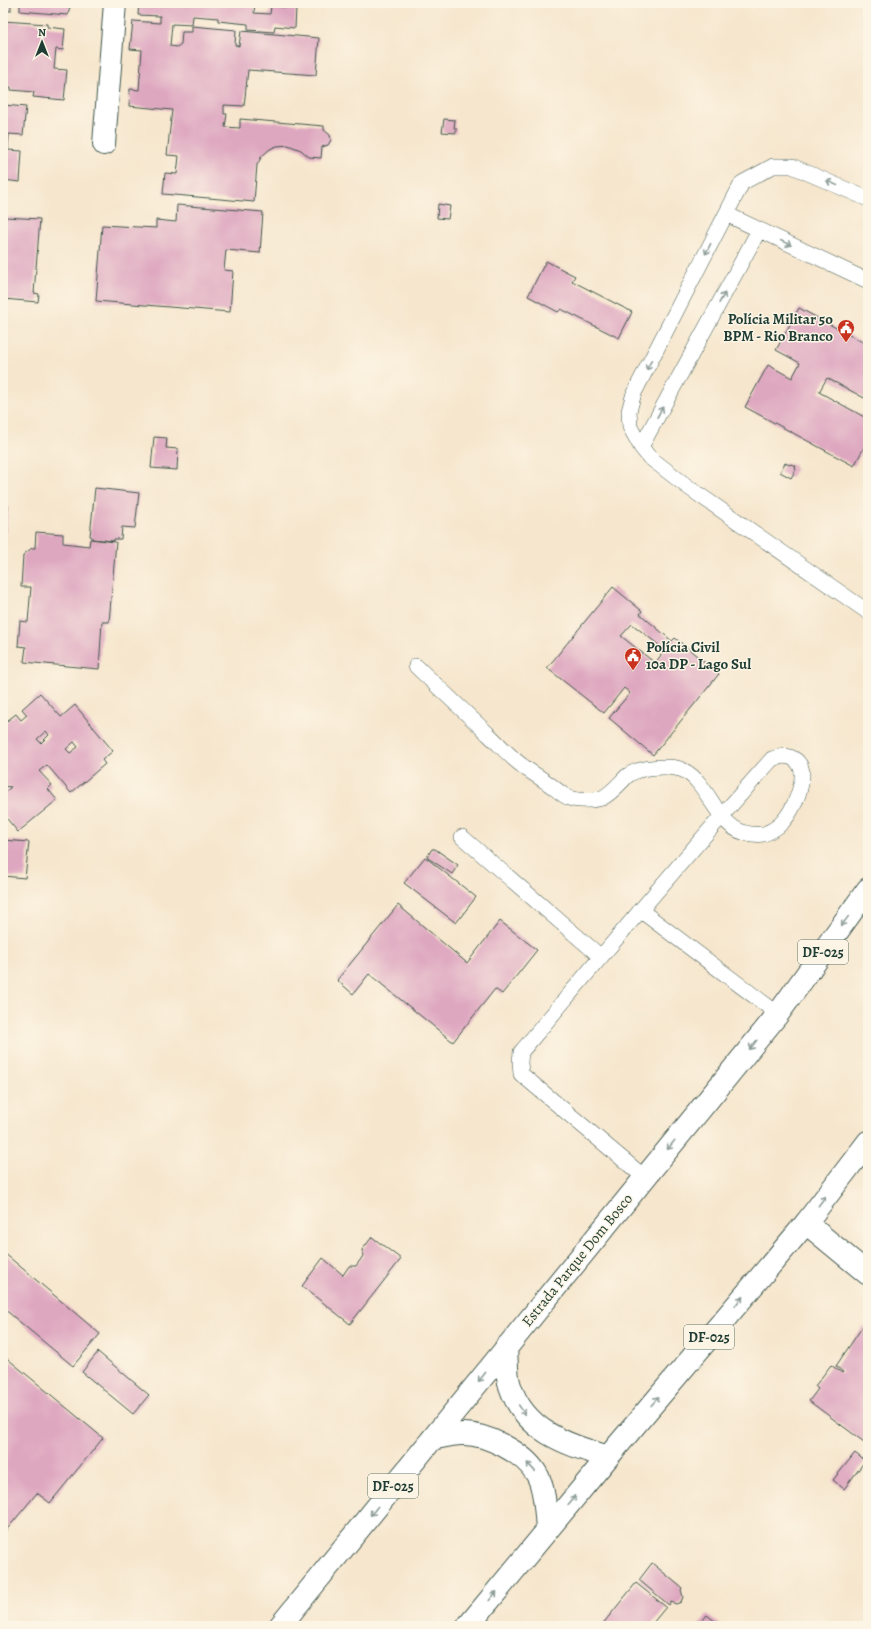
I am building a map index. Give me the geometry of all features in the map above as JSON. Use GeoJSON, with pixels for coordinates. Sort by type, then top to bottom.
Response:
{"type":"FeatureCollection","features":[{"type":"Feature","properties":{"kind":"main road"},"geometry":{"type":"LineString","coordinates":[[104,144],[115,3]]}},
{"type":"Feature","properties":{"kind":"main road","name":"Estrada Parque Dom Bosco"},"geometry":{"type":"LineString","coordinates":[[280,1626],[778,1014],[868,889]]}},
{"type":"Feature","properties":{"kind":"main road","name":"DF-025"},"geometry":{"type":"LineString","coordinates":[[468,1626],[608,1457],[806,1223],[868,1142]]}},
{"type":"Feature","properties":{"kind":"main road"},"geometry":{"type":"LineString","coordinates":[[806,1223],[868,1274]]}},
{"type":"Feature","properties":{"kind":"main road"},"geometry":{"type":"LineString","coordinates":[[506,1347],[510,1386],[522,1411],[536,1427],[578,1447],[608,1457]]}},
{"type":"Feature","properties":{"kind":"main road"},"geometry":{"type":"LineString","coordinates":[[432,1439],[463,1434],[491,1439],[518,1453],[537,1473],[544,1499],[547,1530]]}},
{"type":"Feature","properties":{"kind":"lane"},"geometry":{"type":"LineString","coordinates":[[868,198],[792,166],[773,166],[742,183],[634,393],[629,411],[630,427],[641,447],[649,456],[688,487],[868,612]]}},
{"type":"Feature","properties":{"kind":"lane"},"geometry":{"type":"LineString","coordinates":[[726,214],[868,281]]}},
{"type":"Feature","properties":{"kind":"lane"},"geometry":{"type":"LineString","coordinates":[[641,447],[759,230]]}},
{"type":"Feature","properties":{"kind":"lane"},"geometry":{"type":"LineString","coordinates":[[416,666],[523,767],[568,798],[586,800],[601,798],[614,790],[629,775],[647,769],[660,767],[679,769],[692,775],[722,816],[734,829],[748,834],[764,835],[780,826],[790,811],[800,790],[803,775],[800,765],[795,758],[782,755],[772,759],[722,816],[640,910],[521,1052],[521,1074],[644,1177]]}},
{"type":"Feature","properties":{"kind":"lane"},"geometry":{"type":"LineString","coordinates":[[462,837],[601,957]]}},
{"type":"Feature","properties":{"kind":"lane"},"geometry":{"type":"LineString","coordinates":[[640,910],[778,1014]]}},
{"type":"Feature","properties":{"kind":"building"},"geometry":{"type":"Polygon","coordinates":[[[3,3],[11,3],[11,11],[3,10],[3,3]]]}},
{"type":"Feature","properties":{"kind":"building"},"geometry":{"type":"Polygon","coordinates":[[[20,3],[71,3],[68,15],[20,11],[20,3]]]}},
{"type":"Feature","properties":{"kind":"building"},"geometry":{"type":"Polygon","coordinates":[[[139,3],[255,3],[254,13],[270,14],[271,6],[296,8],[295,28],[275,26],[274,32],[248,30],[248,24],[218,21],[218,18],[193,16],[192,25],[172,24],[170,46],[177,47],[181,44],[182,32],[192,32],[192,26],[236,30],[235,45],[239,46],[241,31],[319,38],[316,75],[248,70],[244,106],[224,105],[224,114],[227,114],[225,127],[240,128],[240,119],[324,126],[324,130],[330,135],[331,140],[328,145],[322,147],[321,158],[309,157],[301,150],[288,145],[277,146],[270,149],[262,156],[257,165],[254,202],[163,194],[165,173],[177,174],[179,156],[167,155],[172,110],[129,106],[130,89],[139,90],[142,50],[130,49],[133,21],[160,23],[160,16],[138,15],[139,3]]]}},
{"type":"Feature","properties":{"kind":"building"},"geometry":{"type":"Polygon","coordinates":[[[3,21],[47,24],[47,27],[65,29],[63,50],[56,49],[54,69],[67,70],[64,100],[33,97],[34,92],[11,90],[11,87],[3,86],[3,21]]]}},
{"type":"Feature","properties":{"kind":"building"},"geometry":{"type":"Polygon","coordinates":[[[3,105],[26,107],[23,135],[9,134],[8,150],[22,151],[20,182],[3,180],[3,105]]]}},
{"type":"Feature","properties":{"kind":"building"},"geometry":{"type":"Polygon","coordinates":[[[444,119],[455,120],[454,128],[456,128],[456,133],[442,132],[444,119]]]}},
{"type":"Feature","properties":{"kind":"building"},"geometry":{"type":"Polygon","coordinates":[[[438,204],[450,206],[448,219],[437,218],[438,204]]]}},
{"type":"Feature","properties":{"kind":"building"},"geometry":{"type":"Polygon","coordinates":[[[177,205],[263,212],[260,253],[226,250],[224,270],[233,271],[230,312],[96,301],[102,225],[156,228],[156,220],[176,222],[177,205]]]}},
{"type":"Feature","properties":{"kind":"building"},"geometry":{"type":"Polygon","coordinates":[[[5,217],[40,219],[34,293],[39,294],[38,302],[3,299],[3,239],[5,217]]]}},
{"type":"Feature","properties":{"kind":"building"},"geometry":{"type":"Polygon","coordinates":[[[546,261],[575,276],[572,281],[632,312],[619,338],[561,309],[558,312],[528,296],[546,261]]]}},
{"type":"Feature","properties":{"kind":"building"},"geometry":{"type":"Polygon","coordinates":[[[799,308],[868,345],[868,400],[827,378],[819,392],[868,419],[868,440],[854,466],[745,407],[768,365],[792,378],[800,363],[776,350],[799,308]]]}},
{"type":"Feature","properties":{"kind":"building"},"geometry":{"type":"Polygon","coordinates":[[[154,437],[167,438],[166,448],[178,449],[177,470],[151,468],[154,437]]]}},
{"type":"Feature","properties":{"kind":"building"},"geometry":{"type":"Polygon","coordinates":[[[785,463],[796,466],[791,478],[780,472],[785,463]]]}},
{"type":"Feature","properties":{"kind":"building"},"geometry":{"type":"Polygon","coordinates":[[[95,488],[139,493],[135,528],[122,527],[121,539],[114,539],[114,541],[92,539],[90,536],[95,488]]]}},
{"type":"Feature","properties":{"kind":"building"},"geometry":{"type":"Polygon","coordinates":[[[3,506],[8,506],[4,558],[3,558],[3,506]]]}},
{"type":"Feature","properties":{"kind":"building"},"geometry":{"type":"Polygon","coordinates":[[[36,532],[63,534],[63,543],[89,546],[90,539],[116,542],[109,622],[102,622],[99,669],[24,662],[26,647],[18,646],[20,621],[28,622],[31,587],[21,587],[23,555],[32,548],[35,548],[36,532]]]}},
{"type":"Feature","properties":{"kind":"building","name":"Polícia Civil 10a DP - Lago Sul"},"geometry":{"type":"Polygon","coordinates":[[[613,587],[642,611],[640,614],[672,641],[675,638],[719,674],[653,755],[609,718],[630,693],[624,688],[604,713],[547,668],[613,587]],[[632,624],[621,636],[655,663],[665,650],[632,624]]]}},
{"type":"Feature","properties":{"kind":"building"},"geometry":{"type":"Polygon","coordinates":[[[40,693],[61,717],[75,705],[113,751],[102,760],[105,764],[71,793],[47,765],[39,771],[52,785],[48,789],[57,800],[18,832],[3,814],[3,794],[11,787],[3,786],[3,739],[5,738],[3,736],[3,724],[16,714],[21,720],[27,715],[22,709],[40,693]],[[46,731],[37,739],[41,743],[49,735],[46,731]],[[74,742],[66,749],[70,753],[78,747],[74,742]]]}},
{"type":"Feature","properties":{"kind":"building"},"geometry":{"type":"Polygon","coordinates":[[[3,840],[29,842],[25,878],[3,876],[3,840]]]}},
{"type":"Feature","properties":{"kind":"building"},"geometry":{"type":"Polygon","coordinates":[[[432,849],[435,849],[458,865],[452,874],[427,857],[432,849]]]}},
{"type":"Feature","properties":{"kind":"building"},"geometry":{"type":"Polygon","coordinates":[[[425,857],[476,897],[456,923],[404,883],[425,857]]]}},
{"type":"Feature","properties":{"kind":"building"},"geometry":{"type":"Polygon","coordinates":[[[398,905],[467,963],[500,921],[537,950],[502,994],[495,989],[453,1042],[369,974],[353,994],[337,980],[398,905]]]}},
{"type":"Feature","properties":{"kind":"building"},"geometry":{"type":"Polygon","coordinates":[[[372,1237],[401,1259],[350,1324],[302,1286],[323,1258],[343,1275],[349,1266],[356,1266],[363,1256],[362,1250],[372,1237]]]}},
{"type":"Feature","properties":{"kind":"building"},"geometry":{"type":"Polygon","coordinates":[[[3,1252],[100,1334],[73,1366],[3,1308],[3,1252]]]}},
{"type":"Feature","properties":{"kind":"building"},"geometry":{"type":"Polygon","coordinates":[[[863,1326],[868,1330],[868,1438],[864,1442],[809,1401],[818,1389],[815,1386],[831,1365],[842,1373],[843,1372],[836,1366],[863,1326]]]}},
{"type":"Feature","properties":{"kind":"building"},"geometry":{"type":"Polygon","coordinates":[[[98,1352],[149,1395],[133,1414],[82,1372],[98,1352]]]}},
{"type":"Feature","properties":{"kind":"building"},"geometry":{"type":"Polygon","coordinates":[[[3,1355],[103,1438],[50,1503],[37,1493],[3,1534],[3,1355]]]}},
{"type":"Feature","properties":{"kind":"building"},"geometry":{"type":"Polygon","coordinates":[[[855,1453],[865,1461],[844,1489],[833,1480],[855,1453]]]}},
{"type":"Feature","properties":{"kind":"building"},"geometry":{"type":"Polygon","coordinates":[[[652,1563],[682,1588],[681,1590],[683,1597],[681,1602],[676,1604],[671,1602],[669,1605],[639,1580],[652,1563]]]}},
{"type":"Feature","properties":{"kind":"building"},"geometry":{"type":"Polygon","coordinates":[[[636,1583],[666,1607],[652,1624],[655,1626],[601,1626],[636,1583]]]}},
{"type":"Feature","properties":{"kind":"building"},"geometry":{"type":"Polygon","coordinates":[[[707,1615],[721,1626],[698,1626],[707,1615]]]}},
{"type":"Feature","properties":{"kind":"place","name":"Polícia Militar 5o BPM - Rio Branco"},"geometry":{"type":"Point","coordinates":[846,343]}},
{"type":"Feature","properties":{"kind":"place","name":"Polícia Civil 10a DP - Lago Sul"},"geometry":{"type":"Point","coordinates":[633,671]}}]}
